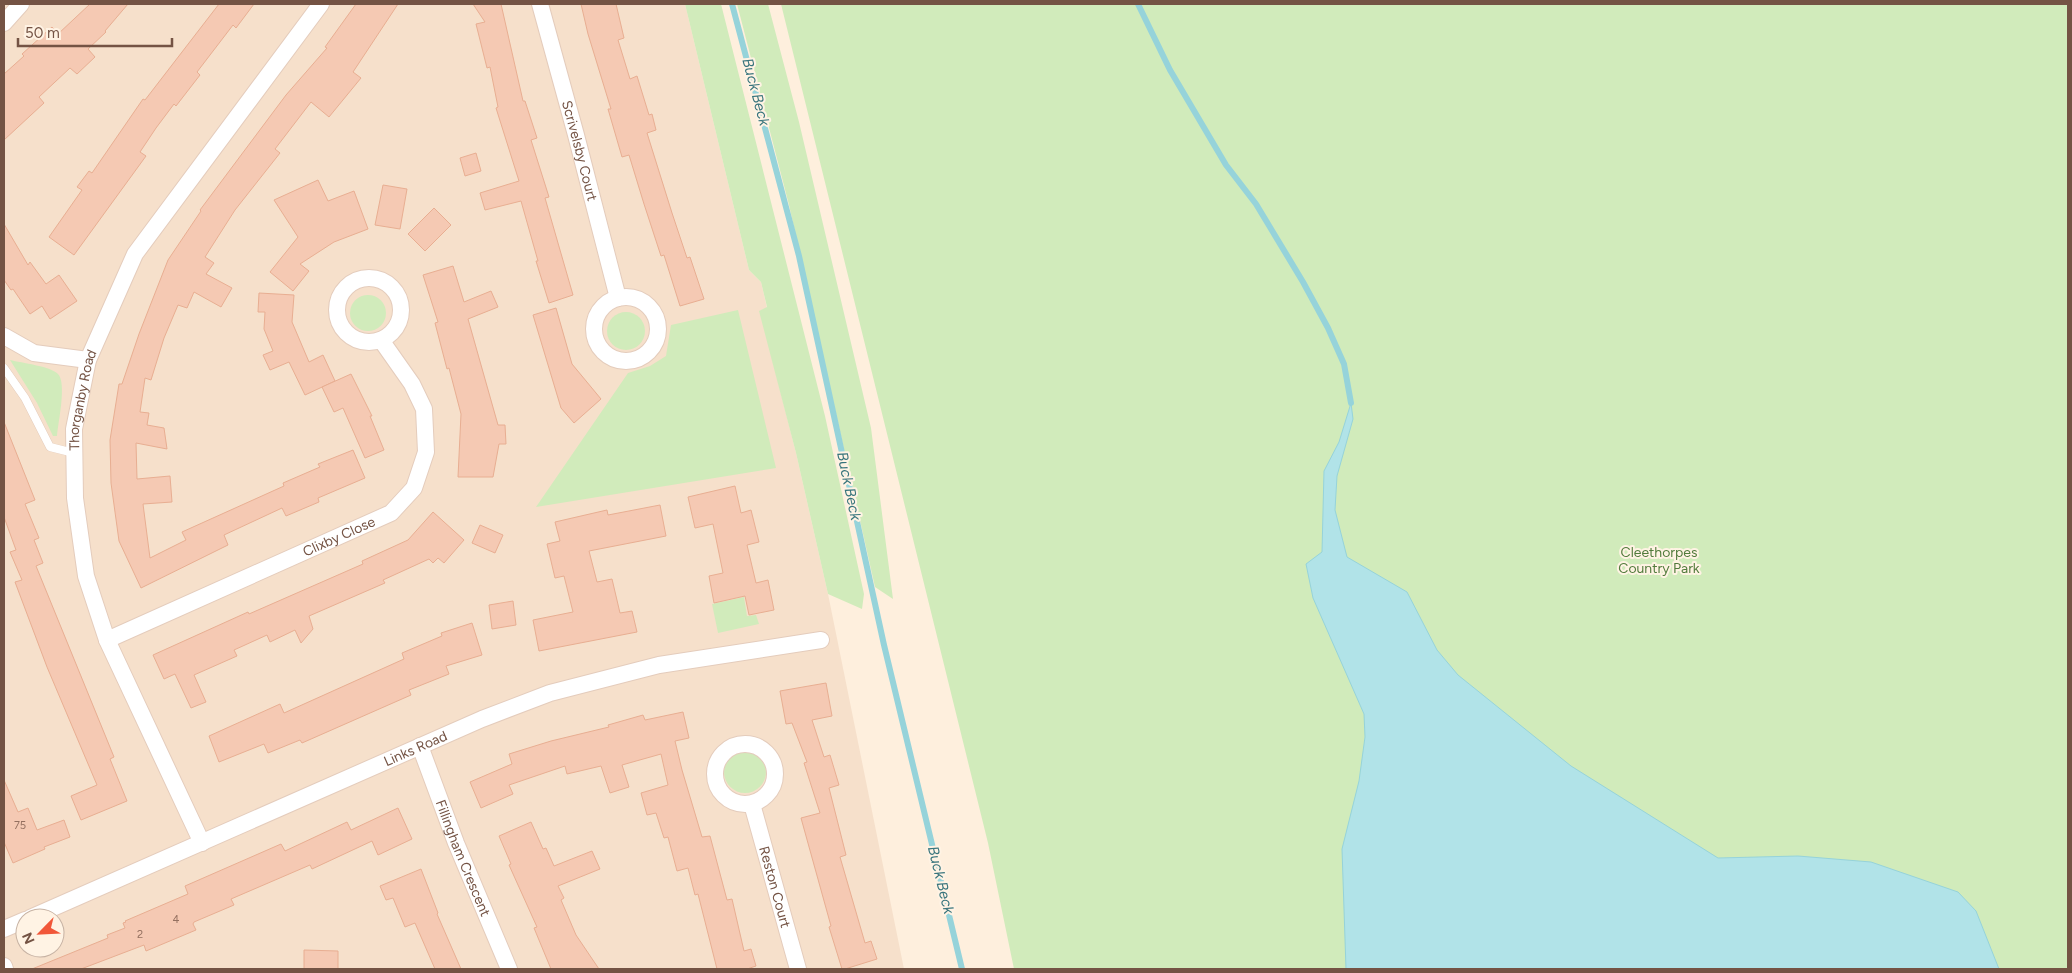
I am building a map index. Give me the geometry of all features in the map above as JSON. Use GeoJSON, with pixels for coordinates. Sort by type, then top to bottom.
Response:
{"type":"FeatureCollection","features":[{"type":"Feature","properties":{"kind":"street"},"geometry":{"type":"LineString","coordinates":[[4,23],[21,4]]}},
{"type":"Feature","properties":{"kind":"street","name":"Thorganby Road"},"geometry":{"type":"LineString","coordinates":[[202,843],[107,640],[86,576],[75,498],[74,429],[88,360],[135,254],[321,4]]}},
{"type":"Feature","properties":{"kind":"street","name":"Scrivelsby Court"},"geometry":{"type":"LineString","coordinates":[[540,4],[618,298]]}},
{"type":"Feature","properties":{"kind":"street"},"geometry":{"type":"LineString","coordinates":[[4,338],[34,353],[88,360]]}},
{"type":"Feature","properties":{"kind":"street","name":"Clixby Close"},"geometry":{"type":"LineString","coordinates":[[107,640],[391,513],[414,488],[426,452],[424,409],[412,384],[381,340]]}},
{"type":"Feature","properties":{"kind":"street","name":"Links Road"},"geometry":{"type":"LineString","coordinates":[[53,908],[482,718],[550,692],[659,665],[821,640]]}},
{"type":"Feature","properties":{"kind":"street","name":"Fillingham Crescent"},"geometry":{"type":"LineString","coordinates":[[420,746],[456,843],[509,969]]}},
{"type":"Feature","properties":{"kind":"street","name":"Reston Court"},"geometry":{"type":"LineString","coordinates":[[752,804],[798,969]]}},
{"type":"Feature","properties":{"kind":"lane"},"geometry":{"type":"LineString","coordinates":[[4,368],[25,398],[50,447],[74,452]]}},
{"type":"Feature","properties":{"kind":"shaded area"},"geometry":{"type":"Polygon","coordinates":[[[4,4],[685,4],[749,270],[761,282],[767,308],[760,311],[796,453],[828,594],[904,969],[4,969],[4,4]]]}},
{"type":"Feature","properties":{"kind":"green space"},"geometry":{"type":"Polygon","coordinates":[[[685,4],[721,4],[825,416],[864,594],[862,609],[828,594],[796,453],[759,311],[767,307],[761,282],[749,270],[685,4]]]}},
{"type":"Feature","properties":{"kind":"green space"},"geometry":{"type":"Polygon","coordinates":[[[737,4],[768,4],[799,122],[871,428],[893,599],[875,587],[789,205],[737,4]]]}},
{"type":"Feature","properties":{"kind":"green space","name":"Cleethorpes Country Park"},"geometry":{"type":"Polygon","coordinates":[[[781,4],[2068,4],[2068,969],[1014,969],[988,843],[781,4]]]}},
{"type":"Feature","properties":{"kind":"green space"},"geometry":{"type":"Polygon","coordinates":[[[368,295],[380,301],[386,313],[380,325],[368,331],[356,325],[350,313],[356,301],[368,295]]]}},
{"type":"Feature","properties":{"kind":"green space"},"geometry":{"type":"Polygon","coordinates":[[[738,310],[776,468],[536,507],[628,373],[650,366],[666,356],[671,325],[738,310]]]}},
{"type":"Feature","properties":{"kind":"green space"},"geometry":{"type":"Polygon","coordinates":[[[626,312],[639,318],[645,331],[639,344],[626,350],[613,344],[607,331],[613,318],[626,312]]]}},
{"type":"Feature","properties":{"kind":"green space"},"geometry":{"type":"Polygon","coordinates":[[[10,360],[42,367],[58,374],[61,379],[62,394],[57,436],[53,436],[37,403],[10,360]]]}},
{"type":"Feature","properties":{"kind":"green space"},"geometry":{"type":"Polygon","coordinates":[[[744,597],[747,616],[756,615],[759,624],[718,633],[712,604],[744,597]]]}},
{"type":"Feature","properties":{"kind":"green space"},"geometry":{"type":"Polygon","coordinates":[[[745,751],[760,757],[766,772],[760,787],[745,793],[730,787],[724,772],[730,757],[745,751]]]}},
{"type":"Feature","properties":{"kind":"water"},"geometry":{"type":"Polygon","coordinates":[[[1351,403],[1353,419],[1337,476],[1335,510],[1347,557],[1407,592],[1437,650],[1458,675],[1571,766],[1718,858],[1798,856],[1871,862],[1958,892],[1976,911],[1999,969],[1346,969],[1342,849],[1359,781],[1365,737],[1364,714],[1313,598],[1306,564],[1322,552],[1324,471],[1339,442],[1351,403]]]}},
{"type":"Feature","properties":{"kind":"building"},"geometry":{"type":"Polygon","coordinates":[[[90,4],[128,4],[106,32],[88,49],[95,57],[77,74],[70,68],[39,97],[44,103],[4,140],[4,74],[24,56],[22,54],[52,27],[58,34],[90,4]]]}},
{"type":"Feature","properties":{"kind":"building"},"geometry":{"type":"Polygon","coordinates":[[[219,4],[254,4],[236,28],[233,25],[197,72],[200,75],[156,128],[140,152],[146,156],[74,255],[49,237],[82,190],[77,187],[89,171],[92,173],[143,99],[145,100],[219,4]]]}},
{"type":"Feature","properties":{"kind":"building"},"geometry":{"type":"Polygon","coordinates":[[[356,4],[398,4],[353,72],[361,78],[329,117],[311,102],[275,149],[280,153],[235,210],[205,257],[214,263],[206,274],[232,288],[221,307],[194,292],[187,308],[178,305],[164,338],[151,380],[145,378],[140,412],[149,413],[147,425],[164,428],[167,449],[136,443],[137,479],[170,476],[172,502],[143,504],[150,558],[186,540],[182,532],[284,486],[283,483],[320,467],[318,464],[353,450],[365,478],[318,498],[319,502],[286,516],[282,508],[224,535],[228,545],[141,588],[119,541],[111,483],[110,440],[119,384],[122,384],[168,260],[200,210],[286,95],[327,48],[325,47],[356,4]]]}},
{"type":"Feature","properties":{"kind":"building"},"geometry":{"type":"Polygon","coordinates":[[[473,4],[501,4],[523,101],[525,101],[537,138],[531,140],[549,197],[545,198],[573,295],[549,303],[521,201],[485,210],[480,193],[519,181],[496,108],[498,107],[490,67],[487,68],[476,24],[485,22],[473,4]]]}},
{"type":"Feature","properties":{"kind":"building"},"geometry":{"type":"Polygon","coordinates":[[[581,4],[616,4],[624,38],[618,40],[630,79],[637,76],[649,115],[652,114],[656,130],[647,133],[687,258],[690,257],[704,299],[680,306],[664,255],[661,256],[629,155],[622,157],[608,109],[611,109],[588,34],[581,4]]]}},
{"type":"Feature","properties":{"kind":"building"},"geometry":{"type":"Polygon","coordinates":[[[476,153],[481,171],[465,176],[460,158],[476,153]]]}},
{"type":"Feature","properties":{"kind":"building"},"geometry":{"type":"Polygon","coordinates":[[[318,180],[328,201],[354,191],[368,229],[334,242],[300,264],[309,271],[293,291],[270,272],[298,237],[274,200],[318,180]]]}},
{"type":"Feature","properties":{"kind":"building"},"geometry":{"type":"Polygon","coordinates":[[[383,185],[407,189],[400,229],[375,225],[383,185]]]}},
{"type":"Feature","properties":{"kind":"building"},"geometry":{"type":"Polygon","coordinates":[[[434,208],[451,225],[425,251],[408,234],[434,208]]]}},
{"type":"Feature","properties":{"kind":"building"},"geometry":{"type":"Polygon","coordinates":[[[4,224],[28,265],[30,262],[46,284],[59,275],[77,301],[50,319],[42,306],[30,314],[13,289],[11,290],[4,280],[4,224]]]}},
{"type":"Feature","properties":{"kind":"building"},"geometry":{"type":"Polygon","coordinates":[[[453,266],[464,302],[491,291],[498,307],[468,319],[498,425],[505,425],[506,444],[499,444],[493,477],[458,477],[461,414],[435,323],[438,322],[423,275],[453,266]]]}},
{"type":"Feature","properties":{"kind":"building"},"geometry":{"type":"Polygon","coordinates":[[[259,293],[294,295],[292,322],[309,362],[323,355],[335,381],[305,395],[289,362],[270,370],[263,355],[273,351],[264,329],[265,312],[258,312],[259,293]]]}},
{"type":"Feature","properties":{"kind":"building"},"geometry":{"type":"Polygon","coordinates":[[[556,308],[572,364],[601,399],[574,423],[561,408],[533,315],[556,308]]]}},
{"type":"Feature","properties":{"kind":"building"},"geometry":{"type":"Polygon","coordinates":[[[351,374],[372,416],[370,416],[384,450],[365,458],[343,408],[334,412],[322,387],[351,374]]]}},
{"type":"Feature","properties":{"kind":"building"},"geometry":{"type":"Polygon","coordinates":[[[4,422],[35,500],[25,504],[39,538],[34,540],[43,563],[36,566],[114,757],[110,759],[127,801],[81,820],[71,796],[97,785],[47,667],[15,582],[22,580],[10,552],[16,550],[4,517],[4,422]]]}},
{"type":"Feature","properties":{"kind":"building"},"geometry":{"type":"Polygon","coordinates":[[[735,486],[741,513],[751,510],[759,542],[747,545],[756,583],[768,580],[774,610],[749,615],[745,596],[714,603],[709,576],[723,573],[713,524],[695,528],[688,497],[735,486]]]}},
{"type":"Feature","properties":{"kind":"building"},"geometry":{"type":"Polygon","coordinates":[[[660,505],[666,536],[589,551],[597,582],[612,579],[620,613],[632,611],[637,632],[539,651],[533,620],[573,612],[564,576],[555,578],[547,544],[560,541],[555,522],[607,510],[608,515],[660,505]]]}},
{"type":"Feature","properties":{"kind":"building"},"geometry":{"type":"Polygon","coordinates":[[[433,512],[464,540],[444,563],[438,558],[433,563],[429,559],[383,580],[385,583],[309,616],[313,629],[301,643],[295,630],[270,642],[267,635],[234,650],[237,656],[194,675],[206,702],[191,708],[175,674],[164,679],[153,655],[248,612],[249,614],[363,564],[362,561],[408,540],[433,512]]]}},
{"type":"Feature","properties":{"kind":"building"},"geometry":{"type":"Polygon","coordinates":[[[480,525],[503,535],[495,553],[472,543],[480,525]]]}},
{"type":"Feature","properties":{"kind":"building"},"geometry":{"type":"Polygon","coordinates":[[[513,601],[516,625],[492,629],[489,605],[513,601]]]}},
{"type":"Feature","properties":{"kind":"building"},"geometry":{"type":"Polygon","coordinates":[[[472,623],[482,655],[446,666],[449,674],[409,690],[411,695],[302,743],[300,740],[268,753],[264,744],[219,762],[209,736],[280,704],[284,713],[404,659],[402,653],[442,636],[441,633],[472,623]]]}},
{"type":"Feature","properties":{"kind":"building"},"geometry":{"type":"Polygon","coordinates":[[[826,683],[832,716],[812,720],[824,757],[830,755],[839,785],[829,788],[846,855],[840,857],[865,943],[871,941],[877,959],[845,969],[842,969],[829,927],[831,926],[801,818],[820,813],[804,763],[807,762],[792,723],[786,724],[780,691],[826,683]]]}},
{"type":"Feature","properties":{"kind":"building"},"geometry":{"type":"Polygon","coordinates":[[[683,712],[689,738],[675,741],[682,770],[702,837],[710,836],[727,900],[732,899],[744,951],[751,949],[756,966],[747,969],[717,969],[698,894],[695,895],[688,868],[677,871],[668,837],[664,838],[656,813],[647,815],[641,793],[668,785],[661,754],[622,765],[629,787],[610,793],[601,766],[567,774],[565,766],[509,785],[513,794],[481,808],[470,782],[512,764],[509,754],[551,741],[609,727],[608,725],[643,715],[645,720],[683,712]]]}},
{"type":"Feature","properties":{"kind":"building"},"geometry":{"type":"Polygon","coordinates":[[[4,780],[18,812],[28,808],[37,830],[64,820],[70,837],[44,847],[45,849],[13,863],[4,842],[4,780]]]}},
{"type":"Feature","properties":{"kind":"building"},"geometry":{"type":"Polygon","coordinates":[[[398,808],[412,839],[378,855],[372,841],[312,869],[310,865],[231,899],[234,905],[194,922],[196,930],[146,951],[144,945],[81,969],[32,969],[59,958],[65,958],[65,956],[108,938],[107,935],[125,928],[123,923],[125,921],[188,894],[185,886],[281,844],[285,851],[347,822],[351,830],[398,808]]]}},
{"type":"Feature","properties":{"kind":"building"},"geometry":{"type":"Polygon","coordinates":[[[531,822],[543,849],[546,848],[554,866],[592,851],[600,869],[558,886],[564,898],[561,900],[576,935],[599,969],[551,969],[534,928],[537,927],[509,865],[511,864],[499,836],[531,822]]]}},
{"type":"Feature","properties":{"kind":"building"},"geometry":{"type":"Polygon","coordinates":[[[421,869],[437,914],[461,969],[435,969],[415,923],[405,927],[393,898],[386,900],[380,886],[421,869]]]}},
{"type":"Feature","properties":{"kind":"building"},"geometry":{"type":"Polygon","coordinates":[[[304,950],[338,951],[338,969],[304,969],[304,950]]]}},
{"type":"Feature","properties":{"kind":"waterway","name":"Buck Beck"},"geometry":{"type":"LineString","coordinates":[[732,4],[799,256],[884,645],[962,969]]}},
{"type":"Feature","properties":{"kind":"waterway"},"geometry":{"type":"LineString","coordinates":[[1138,4],[1170,70],[1226,165],[1256,204],[1328,328],[1344,364],[1351,403]]}}]}
